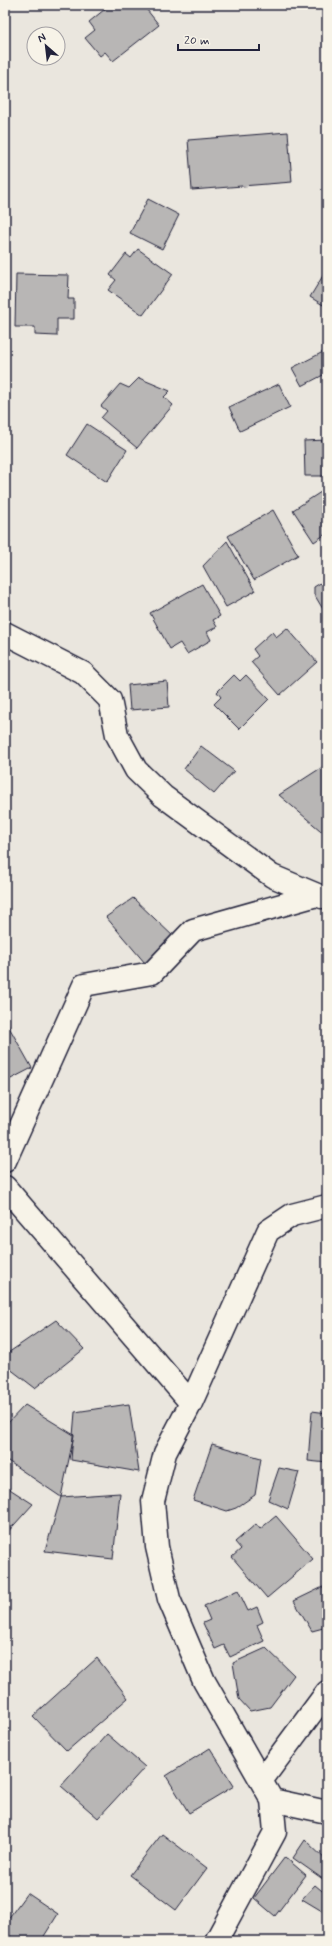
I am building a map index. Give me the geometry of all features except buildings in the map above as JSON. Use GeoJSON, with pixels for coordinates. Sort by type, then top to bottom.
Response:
{"type":"FeatureCollection","features":[{"type":"Feature","properties":{"kind":"street"},"geometry":{"type":"LineString","coordinates":[[5,633],[83,672],[110,700],[117,735],[136,770],[163,796],[272,876],[322,897]]}},
{"type":"Feature","properties":{"kind":"street"},"geometry":{"type":"LineString","coordinates":[[5,1161],[84,985],[152,973],[193,930],[322,897]]}},
{"type":"Feature","properties":{"kind":"street"},"geometry":{"type":"LineString","coordinates":[[5,1187],[191,1403]]}},
{"type":"Feature","properties":{"kind":"street"},"geometry":{"type":"LineString","coordinates":[[216,1941],[275,1832],[272,1800],[204,1681],[169,1599],[157,1546],[153,1501],[166,1453],[191,1403],[268,1231],[292,1215],[327,1206]]}},
{"type":"Feature","properties":{"kind":"street"},"geometry":{"type":"LineString","coordinates":[[261,1781],[327,1692]]}},
{"type":"Feature","properties":{"kind":"street"},"geometry":{"type":"LineString","coordinates":[[272,1800],[327,1812]]}}]}
